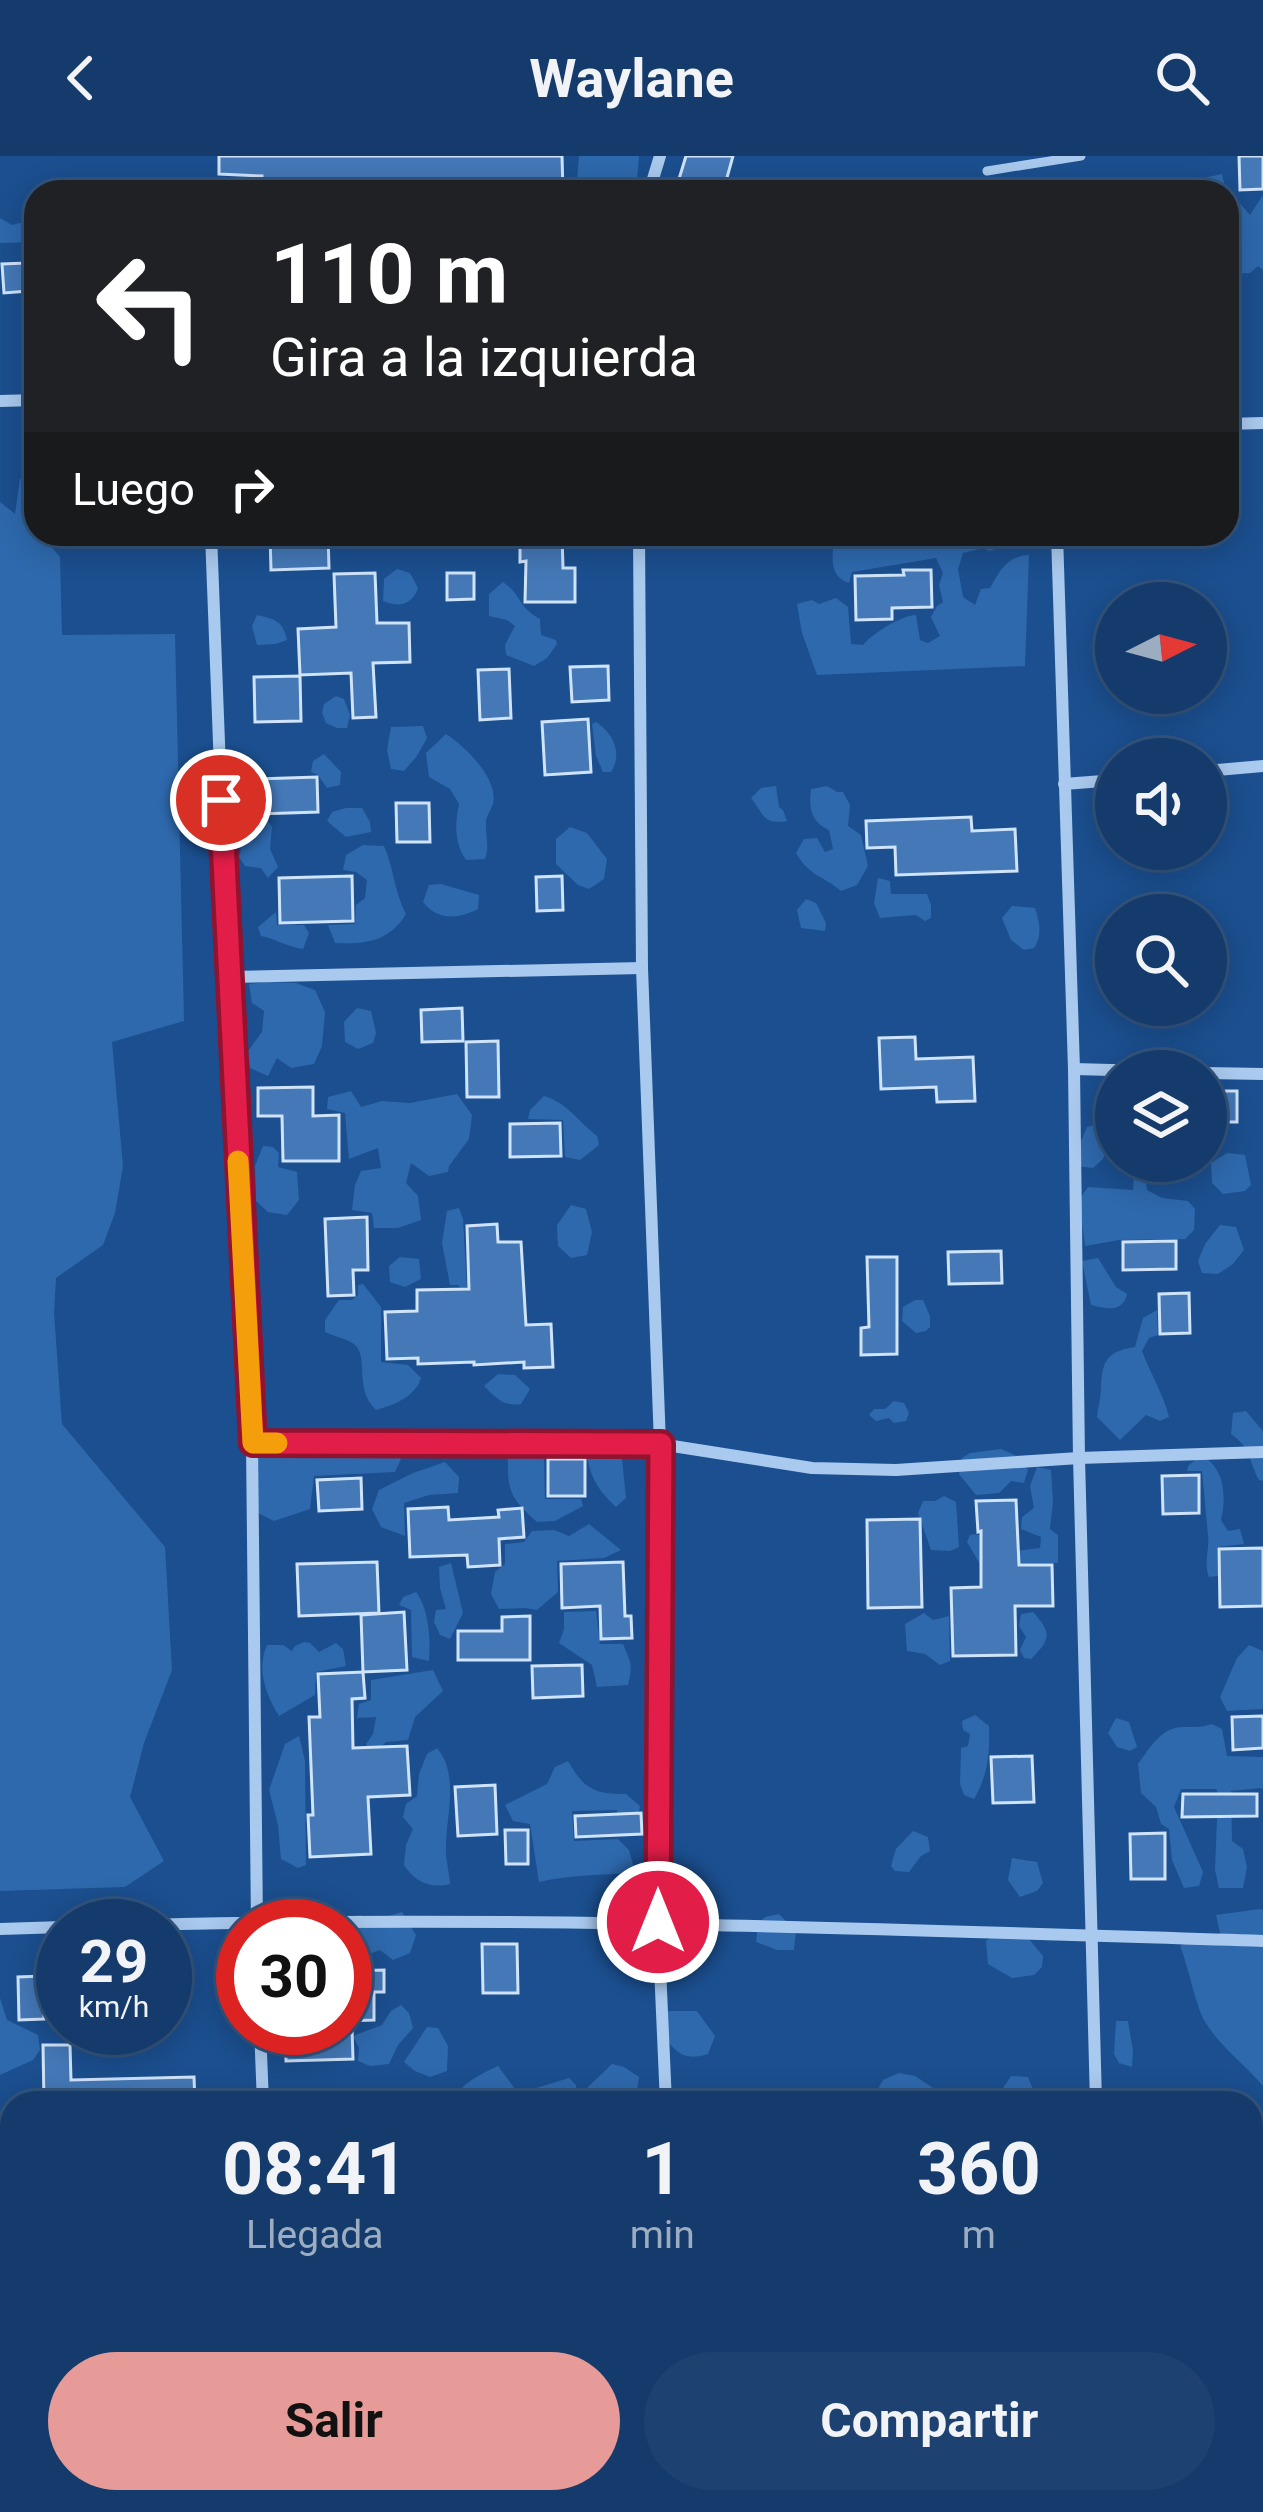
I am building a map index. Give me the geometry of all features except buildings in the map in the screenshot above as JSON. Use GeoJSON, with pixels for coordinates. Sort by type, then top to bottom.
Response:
{"type":"FeatureCollection","features":[{"type":"Feature","properties":{"kind":"street"},"geometry":{"type":"LineString","coordinates":[[211,546],[253,1443],[257,1899]]}},
{"type":"Feature","properties":{"kind":"street"},"geometry":{"type":"LineString","coordinates":[[639,546],[642,968],[661,1444],[658,1922],[665,2091]]}},
{"type":"Feature","properties":{"kind":"street"},"geometry":{"type":"LineString","coordinates":[[1057,546],[1074,1069],[1096,2091]]}},
{"type":"Feature","properties":{"kind":"street"},"geometry":{"type":"LineString","coordinates":[[1227,769],[1263,766]]}},
{"type":"Feature","properties":{"kind":"street"},"geometry":{"type":"LineString","coordinates":[[1064,784],[1095,782]]}},
{"type":"Feature","properties":{"kind":"street"},"geometry":{"type":"LineString","coordinates":[[228,977],[642,968]]}},
{"type":"Feature","properties":{"kind":"street"},"geometry":{"type":"LineString","coordinates":[[1074,1069],[1095,1070]]}},
{"type":"Feature","properties":{"kind":"street"},"geometry":{"type":"LineString","coordinates":[[1227,1073],[1263,1074]]}},
{"type":"Feature","properties":{"kind":"street"},"geometry":{"type":"LineString","coordinates":[[253,1443],[661,1444],[812,1468],[896,1470],[1263,1452]]}},
{"type":"Feature","properties":{"kind":"street"},"geometry":{"type":"LineString","coordinates":[[372,1923],[658,1922],[1263,1941]]}},
{"type":"Feature","properties":{"kind":"street"},"geometry":{"type":"LineString","coordinates":[[0,1929],[36,1928]]}},
{"type":"Feature","properties":{"kind":"street"},"geometry":{"type":"LineString","coordinates":[[261,2055],[263,2091]]}},
{"type":"Feature","properties":{"kind":"lane"},"geometry":{"type":"LineString","coordinates":[[987,171],[1082,156]]}},
{"type":"Feature","properties":{"kind":"shaded area"},"geometry":{"type":"Polygon","coordinates":[[[579,156],[639,156],[637,180],[577,180],[579,156]]]}},
{"type":"Feature","properties":{"kind":"shaded area"},"geometry":{"type":"Polygon","coordinates":[[[1263,195],[1263,270],[1258,266],[1239,273],[1239,203],[1250,215],[1263,195]]]}},
{"type":"Feature","properties":{"kind":"shaded area"},"geometry":{"type":"Polygon","coordinates":[[[0,218],[12,225],[24,222],[24,242],[0,243],[0,218]]]}},
{"type":"Feature","properties":{"kind":"shaded area"},"geometry":{"type":"Polygon","coordinates":[[[20,479],[24,480],[24,546],[51,546],[60,557],[62,635],[175,634],[184,1021],[112,1042],[123,1166],[115,1213],[103,1245],[56,1278],[54,1313],[62,1424],[165,1547],[172,1670],[144,1743],[130,1797],[164,1861],[125,1887],[0,1891],[0,502],[15,514],[20,479]]]}},
{"type":"Feature","properties":{"kind":"shaded area"},"geometry":{"type":"Polygon","coordinates":[[[833,546],[1029,546],[963,553],[958,569],[963,597],[975,605],[981,589],[990,588],[1005,565],[1029,555],[1025,666],[817,675],[797,604],[836,598],[848,607],[851,644],[863,645],[887,626],[916,615],[920,640],[928,643],[940,636],[931,617],[943,602],[939,585],[943,573],[936,558],[852,572],[849,583],[838,576],[833,546]]]}},
{"type":"Feature","properties":{"kind":"shaded area"},"geometry":{"type":"Polygon","coordinates":[[[397,569],[410,573],[418,588],[409,601],[394,604],[383,601],[384,579],[397,569]]]}},
{"type":"Feature","properties":{"kind":"shaded area"},"geometry":{"type":"Polygon","coordinates":[[[503,582],[540,619],[541,635],[556,640],[547,658],[534,666],[506,655],[505,645],[515,626],[489,616],[489,594],[503,582]]]}},
{"type":"Feature","properties":{"kind":"shaded area"},"geometry":{"type":"Polygon","coordinates":[[[257,615],[277,622],[287,640],[257,645],[252,626],[257,615]]]}},
{"type":"Feature","properties":{"kind":"shaded area"},"geometry":{"type":"Polygon","coordinates":[[[336,696],[344,699],[350,715],[347,728],[326,723],[322,713],[324,704],[336,696]]]}},
{"type":"Feature","properties":{"kind":"shaded area"},"geometry":{"type":"Polygon","coordinates":[[[596,722],[614,744],[611,772],[603,772],[596,756],[592,724],[596,722]]]}},
{"type":"Feature","properties":{"kind":"shaded area"},"geometry":{"type":"Polygon","coordinates":[[[423,726],[427,738],[417,756],[404,771],[391,769],[387,750],[391,727],[423,726]]]}},
{"type":"Feature","properties":{"kind":"shaded area"},"geometry":{"type":"Polygon","coordinates":[[[446,734],[471,755],[491,784],[485,859],[466,860],[457,833],[459,804],[450,789],[429,777],[426,753],[446,734]]]}},
{"type":"Feature","properties":{"kind":"shaded area"},"geometry":{"type":"Polygon","coordinates":[[[324,754],[341,772],[340,785],[327,788],[311,772],[313,761],[324,754]]]}},
{"type":"Feature","properties":{"kind":"shaded area"},"geometry":{"type":"Polygon","coordinates":[[[776,786],[787,821],[768,820],[751,798],[761,788],[776,786]]]}},
{"type":"Feature","properties":{"kind":"shaded area"},"geometry":{"type":"Polygon","coordinates":[[[827,786],[843,792],[850,805],[848,826],[861,835],[868,866],[857,885],[841,891],[811,871],[796,853],[804,839],[817,838],[825,852],[833,849],[829,830],[814,818],[811,808],[811,789],[827,786]]]}},
{"type":"Feature","properties":{"kind":"shaded area"},"geometry":{"type":"Polygon","coordinates":[[[362,808],[371,832],[346,837],[327,821],[332,812],[362,808]]]}},
{"type":"Feature","properties":{"kind":"shaded area"},"geometry":{"type":"Polygon","coordinates":[[[248,817],[268,821],[272,827],[270,849],[278,867],[268,878],[261,868],[245,866],[239,857],[248,817]]]}},
{"type":"Feature","properties":{"kind":"shaded area"},"geometry":{"type":"Polygon","coordinates":[[[570,827],[587,833],[607,859],[604,879],[589,889],[556,864],[556,839],[570,827]]]}},
{"type":"Feature","properties":{"kind":"shaded area"},"geometry":{"type":"Polygon","coordinates":[[[363,845],[384,846],[406,914],[376,939],[335,943],[328,925],[355,924],[356,905],[365,898],[367,880],[343,870],[346,855],[363,845]]]}},
{"type":"Feature","properties":{"kind":"shaded area"},"geometry":{"type":"Polygon","coordinates":[[[878,878],[890,881],[891,894],[927,894],[931,918],[880,918],[874,903],[878,878]]]}},
{"type":"Feature","properties":{"kind":"shaded area"},"geometry":{"type":"Polygon","coordinates":[[[429,885],[479,895],[478,909],[456,916],[435,913],[423,902],[429,885]]]}},
{"type":"Feature","properties":{"kind":"shaded area"},"geometry":{"type":"Polygon","coordinates":[[[806,899],[816,903],[825,931],[801,928],[797,910],[806,899]]]}},
{"type":"Feature","properties":{"kind":"shaded area"},"geometry":{"type":"Polygon","coordinates":[[[1012,906],[1035,908],[1039,933],[1034,948],[1024,950],[1011,940],[1002,918],[1012,906]]]}},
{"type":"Feature","properties":{"kind":"shaded area"},"geometry":{"type":"Polygon","coordinates":[[[276,912],[277,925],[304,925],[309,933],[303,949],[261,936],[258,927],[276,912]]]}},
{"type":"Feature","properties":{"kind":"shaded area"},"geometry":{"type":"Polygon","coordinates":[[[296,983],[315,990],[325,1012],[322,1046],[314,1064],[291,1068],[277,1058],[268,1076],[250,1068],[248,1051],[262,1032],[264,1011],[252,1003],[249,984],[296,983]]]}},
{"type":"Feature","properties":{"kind":"shaded area"},"geometry":{"type":"Polygon","coordinates":[[[357,1008],[371,1011],[376,1033],[373,1043],[358,1049],[345,1042],[344,1022],[357,1008]]]}},
{"type":"Feature","properties":{"kind":"shaded area"},"geometry":{"type":"Polygon","coordinates":[[[351,1091],[361,1107],[457,1094],[472,1115],[469,1139],[448,1172],[429,1176],[411,1163],[406,1183],[418,1196],[421,1220],[398,1228],[374,1228],[372,1213],[352,1210],[361,1171],[381,1168],[378,1148],[349,1159],[345,1113],[327,1109],[328,1097],[351,1091]]]}},
{"type":"Feature","properties":{"kind":"shaded area"},"geometry":{"type":"Polygon","coordinates":[[[544,1096],[572,1113],[597,1136],[599,1145],[580,1160],[565,1157],[563,1120],[528,1119],[544,1096]]]}},
{"type":"Feature","properties":{"kind":"shaded area"},"geometry":{"type":"Polygon","coordinates":[[[1095,1125],[1093,1168],[1077,1166],[1087,1127],[1095,1125]]]}},
{"type":"Feature","properties":{"kind":"shaded area"},"geometry":{"type":"Polygon","coordinates":[[[263,1146],[279,1153],[278,1167],[297,1172],[299,1200],[287,1215],[268,1212],[256,1201],[255,1166],[263,1146]]]}},
{"type":"Feature","properties":{"kind":"shaded area"},"geometry":{"type":"Polygon","coordinates":[[[1227,1153],[1245,1155],[1251,1185],[1245,1191],[1223,1194],[1212,1183],[1227,1182],[1227,1153]]]}},
{"type":"Feature","properties":{"kind":"shaded area"},"geometry":{"type":"Polygon","coordinates":[[[1134,1182],[1146,1182],[1147,1190],[1162,1198],[1188,1201],[1195,1209],[1194,1230],[1185,1239],[1119,1240],[1085,1246],[1079,1200],[1088,1187],[1133,1190],[1134,1182]]]}},
{"type":"Feature","properties":{"kind":"shaded area"},"geometry":{"type":"Polygon","coordinates":[[[571,1205],[586,1209],[592,1232],[587,1255],[571,1258],[558,1246],[557,1225],[571,1205]]]}},
{"type":"Feature","properties":{"kind":"shaded area"},"geometry":{"type":"Polygon","coordinates":[[[459,1208],[467,1287],[463,1291],[450,1285],[442,1243],[447,1211],[459,1208]]]}},
{"type":"Feature","properties":{"kind":"shaded area"},"geometry":{"type":"Polygon","coordinates":[[[1220,1225],[1236,1227],[1244,1250],[1218,1274],[1202,1273],[1198,1261],[1220,1225]]]}},
{"type":"Feature","properties":{"kind":"shaded area"},"geometry":{"type":"Polygon","coordinates":[[[400,1257],[419,1259],[421,1279],[405,1287],[390,1282],[389,1266],[400,1257]]]}},
{"type":"Feature","properties":{"kind":"shaded area"},"geometry":{"type":"Polygon","coordinates":[[[1098,1258],[1116,1287],[1127,1294],[1118,1307],[1091,1305],[1082,1261],[1098,1258]]]}},
{"type":"Feature","properties":{"kind":"shaded area"},"geometry":{"type":"Polygon","coordinates":[[[363,1284],[381,1307],[381,1362],[408,1365],[421,1378],[409,1395],[376,1410],[365,1392],[359,1350],[325,1332],[325,1320],[339,1300],[352,1300],[363,1284]]]}},
{"type":"Feature","properties":{"kind":"shaded area"},"geometry":{"type":"Polygon","coordinates":[[[923,1300],[930,1316],[930,1327],[916,1333],[902,1321],[903,1307],[923,1300]]]}},
{"type":"Feature","properties":{"kind":"shaded area"},"geometry":{"type":"Polygon","coordinates":[[[1157,1310],[1158,1335],[1149,1338],[1142,1351],[1169,1417],[1160,1421],[1146,1415],[1120,1440],[1097,1417],[1103,1370],[1113,1354],[1135,1347],[1143,1318],[1157,1310]]]}},
{"type":"Feature","properties":{"kind":"shaded area"},"geometry":{"type":"Polygon","coordinates":[[[498,1374],[515,1375],[530,1389],[521,1404],[505,1403],[484,1386],[498,1374]]]}},
{"type":"Feature","properties":{"kind":"shaded area"},"geometry":{"type":"Polygon","coordinates":[[[894,1401],[904,1403],[909,1413],[906,1421],[876,1421],[869,1415],[874,1409],[885,1409],[894,1401]]]}},
{"type":"Feature","properties":{"kind":"shaded area"},"geometry":{"type":"Polygon","coordinates":[[[1246,1411],[1263,1431],[1263,1481],[1243,1445],[1231,1434],[1233,1413],[1246,1411]]]}},
{"type":"Feature","properties":{"kind":"shaded area"},"geometry":{"type":"Polygon","coordinates":[[[304,1431],[382,1434],[401,1459],[395,1472],[314,1476],[310,1509],[274,1521],[258,1513],[258,1447],[304,1431]]]}},
{"type":"Feature","properties":{"kind":"shaded area"},"geometry":{"type":"Polygon","coordinates":[[[521,1432],[535,1433],[532,1446],[596,1434],[620,1440],[626,1498],[616,1507],[610,1501],[593,1478],[587,1456],[544,1456],[545,1499],[581,1499],[583,1506],[555,1521],[537,1522],[513,1496],[508,1479],[508,1444],[521,1432]]]}},
{"type":"Feature","properties":{"kind":"shaded area"},"geometry":{"type":"Polygon","coordinates":[[[1001,1449],[1017,1456],[1028,1470],[1024,1483],[1011,1481],[999,1493],[976,1495],[959,1474],[962,1458],[1001,1449]]]}},
{"type":"Feature","properties":{"kind":"shaded area"},"geometry":{"type":"Polygon","coordinates":[[[1201,1455],[1215,1467],[1222,1483],[1221,1520],[1228,1531],[1240,1529],[1244,1544],[1217,1547],[1218,1576],[1209,1577],[1202,1471],[1187,1471],[1201,1455]]]}},
{"type":"Feature","properties":{"kind":"shaded area"},"geometry":{"type":"Polygon","coordinates":[[[445,1462],[459,1477],[458,1493],[404,1503],[405,1536],[381,1527],[372,1509],[379,1490],[445,1462]]]}},
{"type":"Feature","properties":{"kind":"shaded area"},"geometry":{"type":"Polygon","coordinates":[[[1037,1467],[1051,1470],[1050,1529],[1058,1535],[1058,1563],[980,1564],[967,1542],[970,1535],[986,1537],[1008,1552],[1040,1548],[1041,1537],[1021,1529],[1022,1517],[1034,1508],[1030,1486],[1037,1467]]]}},
{"type":"Feature","properties":{"kind":"shaded area"},"geometry":{"type":"Polygon","coordinates":[[[944,1496],[956,1502],[959,1547],[931,1550],[918,1513],[923,1501],[944,1496]]]}},
{"type":"Feature","properties":{"kind":"shaded area"},"geometry":{"type":"Polygon","coordinates":[[[589,1524],[621,1550],[604,1558],[557,1561],[558,1592],[537,1610],[499,1609],[491,1594],[495,1572],[505,1564],[505,1544],[524,1542],[532,1531],[554,1530],[569,1536],[589,1524]]]}},
{"type":"Feature","properties":{"kind":"shaded area"},"geometry":{"type":"Polygon","coordinates":[[[451,1563],[463,1613],[450,1639],[440,1635],[434,1622],[436,1610],[446,1609],[439,1567],[451,1563]]]}},
{"type":"Feature","properties":{"kind":"shaded area"},"geometry":{"type":"Polygon","coordinates":[[[416,1592],[428,1625],[429,1661],[412,1657],[411,1610],[399,1605],[403,1597],[416,1592]]]}},
{"type":"Feature","properties":{"kind":"shaded area"},"geometry":{"type":"Polygon","coordinates":[[[596,1611],[600,1644],[623,1644],[630,1664],[628,1685],[597,1687],[592,1665],[559,1643],[564,1612],[596,1611]]]}},
{"type":"Feature","properties":{"kind":"shaded area"},"geometry":{"type":"Polygon","coordinates":[[[1033,1612],[1047,1636],[1031,1659],[1024,1658],[1020,1650],[1026,1637],[1019,1626],[1021,1614],[1033,1612]]]}},
{"type":"Feature","properties":{"kind":"shaded area"},"geometry":{"type":"Polygon","coordinates":[[[924,1613],[933,1620],[949,1616],[950,1661],[940,1665],[925,1654],[907,1651],[905,1624],[924,1613]]]}},
{"type":"Feature","properties":{"kind":"shaded area"},"geometry":{"type":"Polygon","coordinates":[[[304,1642],[319,1652],[336,1643],[343,1649],[346,1666],[316,1672],[315,1695],[279,1716],[264,1682],[267,1645],[283,1645],[292,1651],[304,1642]]]}},
{"type":"Feature","properties":{"kind":"shaded area"},"geometry":{"type":"Polygon","coordinates":[[[1249,1645],[1263,1651],[1263,1709],[1227,1711],[1220,1697],[1237,1658],[1249,1645]]]}},
{"type":"Feature","properties":{"kind":"shaded area"},"geometry":{"type":"Polygon","coordinates":[[[433,1670],[443,1691],[415,1717],[408,1740],[386,1742],[372,1755],[366,1744],[376,1717],[357,1718],[359,1704],[371,1700],[371,1680],[433,1670]]]}},
{"type":"Feature","properties":{"kind":"shaded area"},"geometry":{"type":"Polygon","coordinates":[[[975,1715],[989,1726],[989,1736],[985,1773],[974,1799],[964,1795],[960,1784],[961,1748],[968,1746],[970,1734],[963,1730],[962,1721],[975,1715]]]}},
{"type":"Feature","properties":{"kind":"shaded area"},"geometry":{"type":"Polygon","coordinates":[[[1116,1718],[1129,1722],[1137,1747],[1130,1751],[1117,1747],[1108,1733],[1116,1718]]]}},
{"type":"Feature","properties":{"kind":"shaded area"},"geometry":{"type":"Polygon","coordinates":[[[1212,1724],[1222,1729],[1227,1756],[1263,1757],[1263,1790],[1231,1791],[1232,1841],[1243,1849],[1247,1867],[1243,1888],[1219,1888],[1216,1789],[1181,1789],[1174,1807],[1203,1872],[1199,1886],[1184,1888],[1172,1860],[1169,1829],[1141,1793],[1138,1764],[1157,1740],[1175,1728],[1212,1724]]]}},
{"type":"Feature","properties":{"kind":"shaded area"},"geometry":{"type":"Polygon","coordinates":[[[299,1736],[305,1761],[306,1865],[298,1868],[281,1859],[269,1790],[285,1744],[299,1736]]]}},
{"type":"Feature","properties":{"kind":"shaded area"},"geometry":{"type":"Polygon","coordinates":[[[437,1748],[450,1782],[446,1849],[450,1884],[436,1886],[418,1880],[404,1865],[413,1829],[403,1817],[406,1804],[417,1796],[427,1754],[437,1748]]]}},
{"type":"Feature","properties":{"kind":"shaded area"},"geometry":{"type":"Polygon","coordinates":[[[568,1761],[591,1788],[626,1794],[640,1806],[637,1821],[619,1826],[617,1810],[572,1811],[574,1841],[618,1839],[629,1850],[635,1872],[539,1882],[530,1824],[513,1821],[505,1805],[547,1784],[555,1767],[568,1761]]]}},
{"type":"Feature","properties":{"kind":"shaded area"},"geometry":{"type":"Polygon","coordinates":[[[913,1831],[928,1837],[930,1851],[909,1872],[895,1871],[891,1866],[896,1849],[913,1831]]]}},
{"type":"Feature","properties":{"kind":"shaded area"},"geometry":{"type":"Polygon","coordinates":[[[1012,1858],[1037,1862],[1043,1883],[1037,1891],[1020,1897],[1008,1880],[1012,1858]]]}},
{"type":"Feature","properties":{"kind":"shaded area"},"geometry":{"type":"Polygon","coordinates":[[[1260,1909],[1263,2086],[1204,2020],[1180,1946],[1198,1936],[1221,1937],[1216,1915],[1260,1909]]]}},
{"type":"Feature","properties":{"kind":"shaded area"},"geometry":{"type":"Polygon","coordinates":[[[402,1912],[416,1935],[410,1953],[393,1960],[380,1950],[372,1953],[372,1921],[402,1912]]]}},
{"type":"Feature","properties":{"kind":"shaded area"},"geometry":{"type":"Polygon","coordinates":[[[779,1914],[796,1931],[794,1950],[756,1942],[758,1924],[779,1914]]]}},
{"type":"Feature","properties":{"kind":"shaded area"},"geometry":{"type":"Polygon","coordinates":[[[1006,1927],[1024,1933],[1043,1956],[1042,1967],[1034,1975],[1012,1978],[988,1964],[986,1941],[1006,1927]]]}},
{"type":"Feature","properties":{"kind":"shaded area"},"geometry":{"type":"Polygon","coordinates":[[[0,1998],[7,2020],[36,2034],[36,2055],[0,2075],[0,1998]]]}},
{"type":"Feature","properties":{"kind":"shaded area"},"geometry":{"type":"Polygon","coordinates":[[[401,2005],[413,2028],[389,2064],[370,2066],[358,2061],[358,2055],[372,2055],[372,2029],[382,2025],[401,2005]]]}},
{"type":"Feature","properties":{"kind":"shaded area"},"geometry":{"type":"Polygon","coordinates":[[[663,2011],[697,2011],[715,2036],[708,2054],[685,2056],[675,2049],[660,2031],[663,2011]]]}},
{"type":"Feature","properties":{"kind":"shaded area"},"geometry":{"type":"Polygon","coordinates":[[[1116,2021],[1128,2021],[1132,2067],[1119,2063],[1114,2054],[1116,2021]]]}},
{"type":"Feature","properties":{"kind":"shaded area"},"geometry":{"type":"Polygon","coordinates":[[[427,2027],[438,2028],[448,2046],[447,2071],[430,2077],[404,2062],[427,2027]]]}},
{"type":"Feature","properties":{"kind":"shaded area"},"geometry":{"type":"Polygon","coordinates":[[[612,2064],[639,2077],[637,2091],[586,2089],[612,2064]]]}},
{"type":"Feature","properties":{"kind":"shaded area"},"geometry":{"type":"Polygon","coordinates":[[[498,2066],[515,2089],[569,2078],[576,2091],[460,2091],[498,2066]]]}},
{"type":"Feature","properties":{"kind":"shaded area"},"geometry":{"type":"Polygon","coordinates":[[[899,2073],[915,2076],[936,2091],[877,2091],[883,2080],[899,2073]]]}},
{"type":"Feature","properties":{"kind":"shaded area"},"geometry":{"type":"Polygon","coordinates":[[[1011,2076],[1028,2077],[1034,2091],[1004,2091],[1011,2076]]]}},
{"type":"Feature","properties":{"kind":"slow traffic"},"geometry":{"type":"LineString","coordinates":[[238,1161],[253,1443],[277,1443]]}},
{"type":"Feature","properties":{"kind":"route"},"geometry":{"type":"LineString","coordinates":[[221,800],[253,1443],[661,1444],[658,1922]]}}]}
